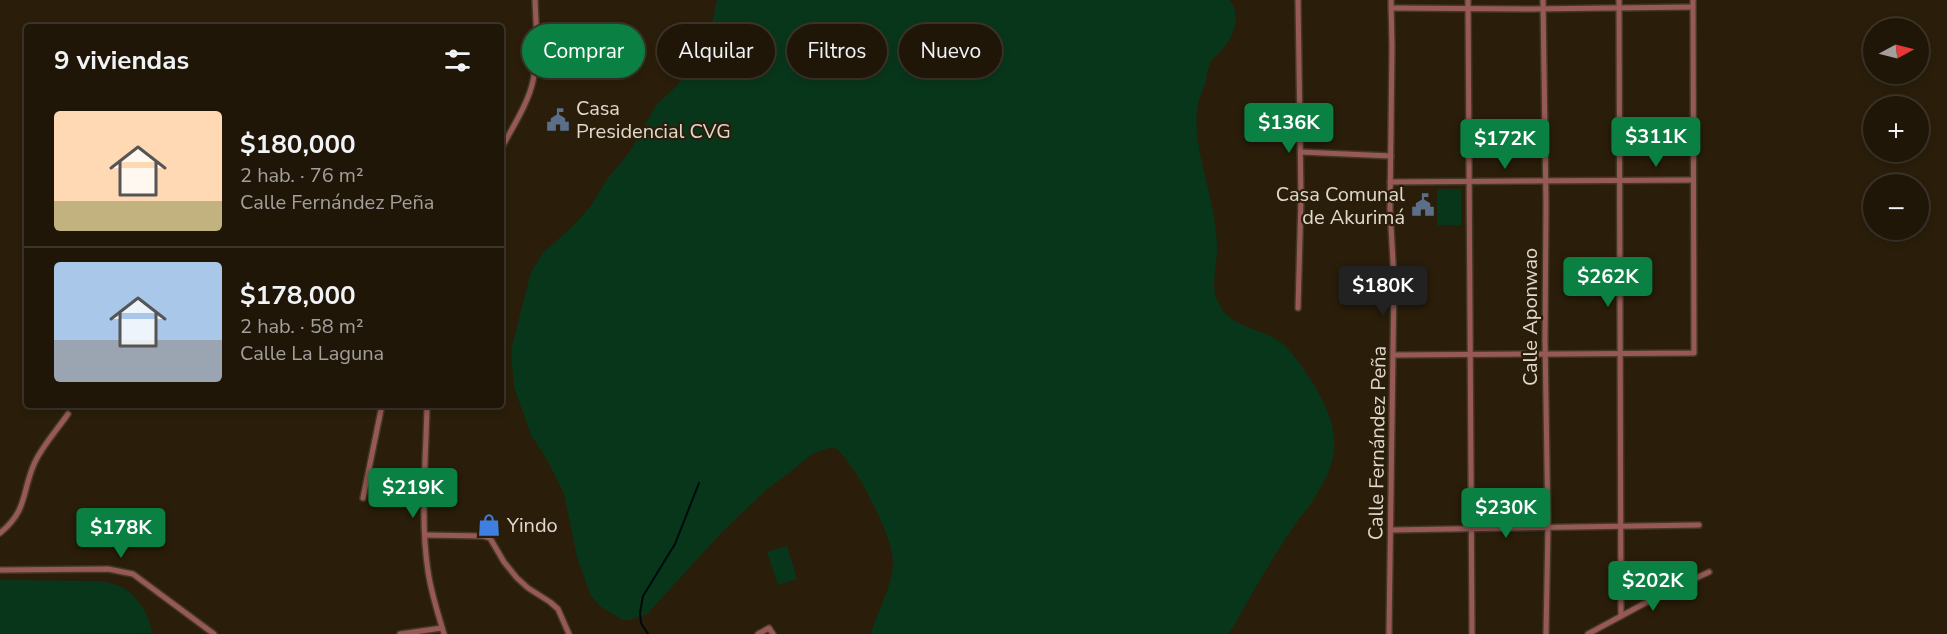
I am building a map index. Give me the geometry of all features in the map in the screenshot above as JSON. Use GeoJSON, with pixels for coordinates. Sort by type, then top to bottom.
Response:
{"type":"FeatureCollection","features":[{"type":"Feature","properties":{"kind":"street"},"geometry":{"type":"LineString","coordinates":[[504,143],[533,82],[536,56],[536,0]]}},
{"type":"Feature","properties":{"kind":"street"},"geometry":{"type":"LineString","coordinates":[[1298,0],[1300,152],[1298,308]]}},
{"type":"Feature","properties":{"kind":"street","name":"Calle Fernández Peña"},"geometry":{"type":"LineString","coordinates":[[1389,634],[1394,355],[1394,263],[1390,209],[1391,0]]}},
{"type":"Feature","properties":{"kind":"street"},"geometry":{"type":"LineString","coordinates":[[1468,0],[1472,634]]}},
{"type":"Feature","properties":{"kind":"street","name":"Calle Aponwao"},"geometry":{"type":"LineString","coordinates":[[1543,0],[1548,527],[1546,634]]}},
{"type":"Feature","properties":{"kind":"street"},"geometry":{"type":"LineString","coordinates":[[1619,0],[1621,616]]}},
{"type":"Feature","properties":{"kind":"street"},"geometry":{"type":"LineString","coordinates":[[1394,355],[1694,353],[1693,0]]}},
{"type":"Feature","properties":{"kind":"street"},"geometry":{"type":"LineString","coordinates":[[1391,8],[1693,7]]}},
{"type":"Feature","properties":{"kind":"street"},"geometry":{"type":"LineString","coordinates":[[1300,152],[1391,156]]}},
{"type":"Feature","properties":{"kind":"street"},"geometry":{"type":"LineString","coordinates":[[1390,182],[1693,180]]}},
{"type":"Feature","properties":{"kind":"street"},"geometry":{"type":"LineString","coordinates":[[363,498],[381,408]]}},
{"type":"Feature","properties":{"kind":"street"},"geometry":{"type":"LineString","coordinates":[[400,634],[443,631],[428,572],[425,535],[427,408]]}},
{"type":"Feature","properties":{"kind":"street"},"geometry":{"type":"LineString","coordinates":[[0,532],[13,522],[19,512],[34,464],[68,414]]}},
{"type":"Feature","properties":{"kind":"street"},"geometry":{"type":"LineString","coordinates":[[1390,530],[1699,525]]}},
{"type":"Feature","properties":{"kind":"street"},"geometry":{"type":"LineString","coordinates":[[425,535],[490,538],[504,562],[517,578],[558,609],[569,634]]}},
{"type":"Feature","properties":{"kind":"street"},"geometry":{"type":"LineString","coordinates":[[0,570],[108,569],[133,574],[214,634]]}},
{"type":"Feature","properties":{"kind":"street"},"geometry":{"type":"LineString","coordinates":[[1588,634],[1709,572]]}},
{"type":"Feature","properties":{"kind":"street"},"geometry":{"type":"LineString","coordinates":[[758,634],[769,628],[773,634]]}},
{"type":"Feature","properties":{"kind":"green space"},"geometry":{"type":"Polygon","coordinates":[[[717,0],[1229,0],[1235,10],[1234,29],[1226,45],[1210,63],[1198,103],[1196,119],[1200,154],[1216,235],[1214,289],[1218,302],[1231,318],[1280,342],[1305,371],[1327,410],[1334,437],[1334,450],[1328,472],[1312,502],[1275,555],[1229,634],[871,634],[890,581],[892,552],[880,519],[861,482],[851,466],[833,447],[814,453],[765,491],[722,532],[647,614],[623,620],[601,607],[591,596],[577,557],[564,494],[549,463],[531,435],[514,387],[511,350],[531,272],[543,253],[590,207],[608,178],[631,150],[656,105],[682,78],[775,78],[775,24],[712,24],[717,0]]]}},
{"type":"Feature","properties":{"kind":"green space"},"geometry":{"type":"Polygon","coordinates":[[[1437,189],[1461,189],[1461,225],[1437,225],[1437,189]]]}},
{"type":"Feature","properties":{"kind":"green space"},"geometry":{"type":"Polygon","coordinates":[[[787,546],[797,579],[778,585],[767,552],[787,546]]]}},
{"type":"Feature","properties":{"kind":"green space"},"geometry":{"type":"Polygon","coordinates":[[[0,580],[102,581],[116,585],[127,590],[140,604],[148,618],[152,633],[0,634],[0,580]]]}},
{"type":"Feature","properties":{"kind":"waterway"},"geometry":{"type":"LineString","coordinates":[[648,634],[641,623],[643,596],[675,544],[699,483]]}},
{"type":"Feature","properties":{"kind":"place","name":"Casa Presidencial CVG"},"geometry":{"type":"Point","coordinates":[558,120]}},
{"type":"Feature","properties":{"kind":"place","name":"Casa Comunal de Akurimá"},"geometry":{"type":"Point","coordinates":[1423,205]}},
{"type":"Feature","properties":{"kind":"place","name":"Yindo"},"geometry":{"type":"Point","coordinates":[489,525]}}]}
